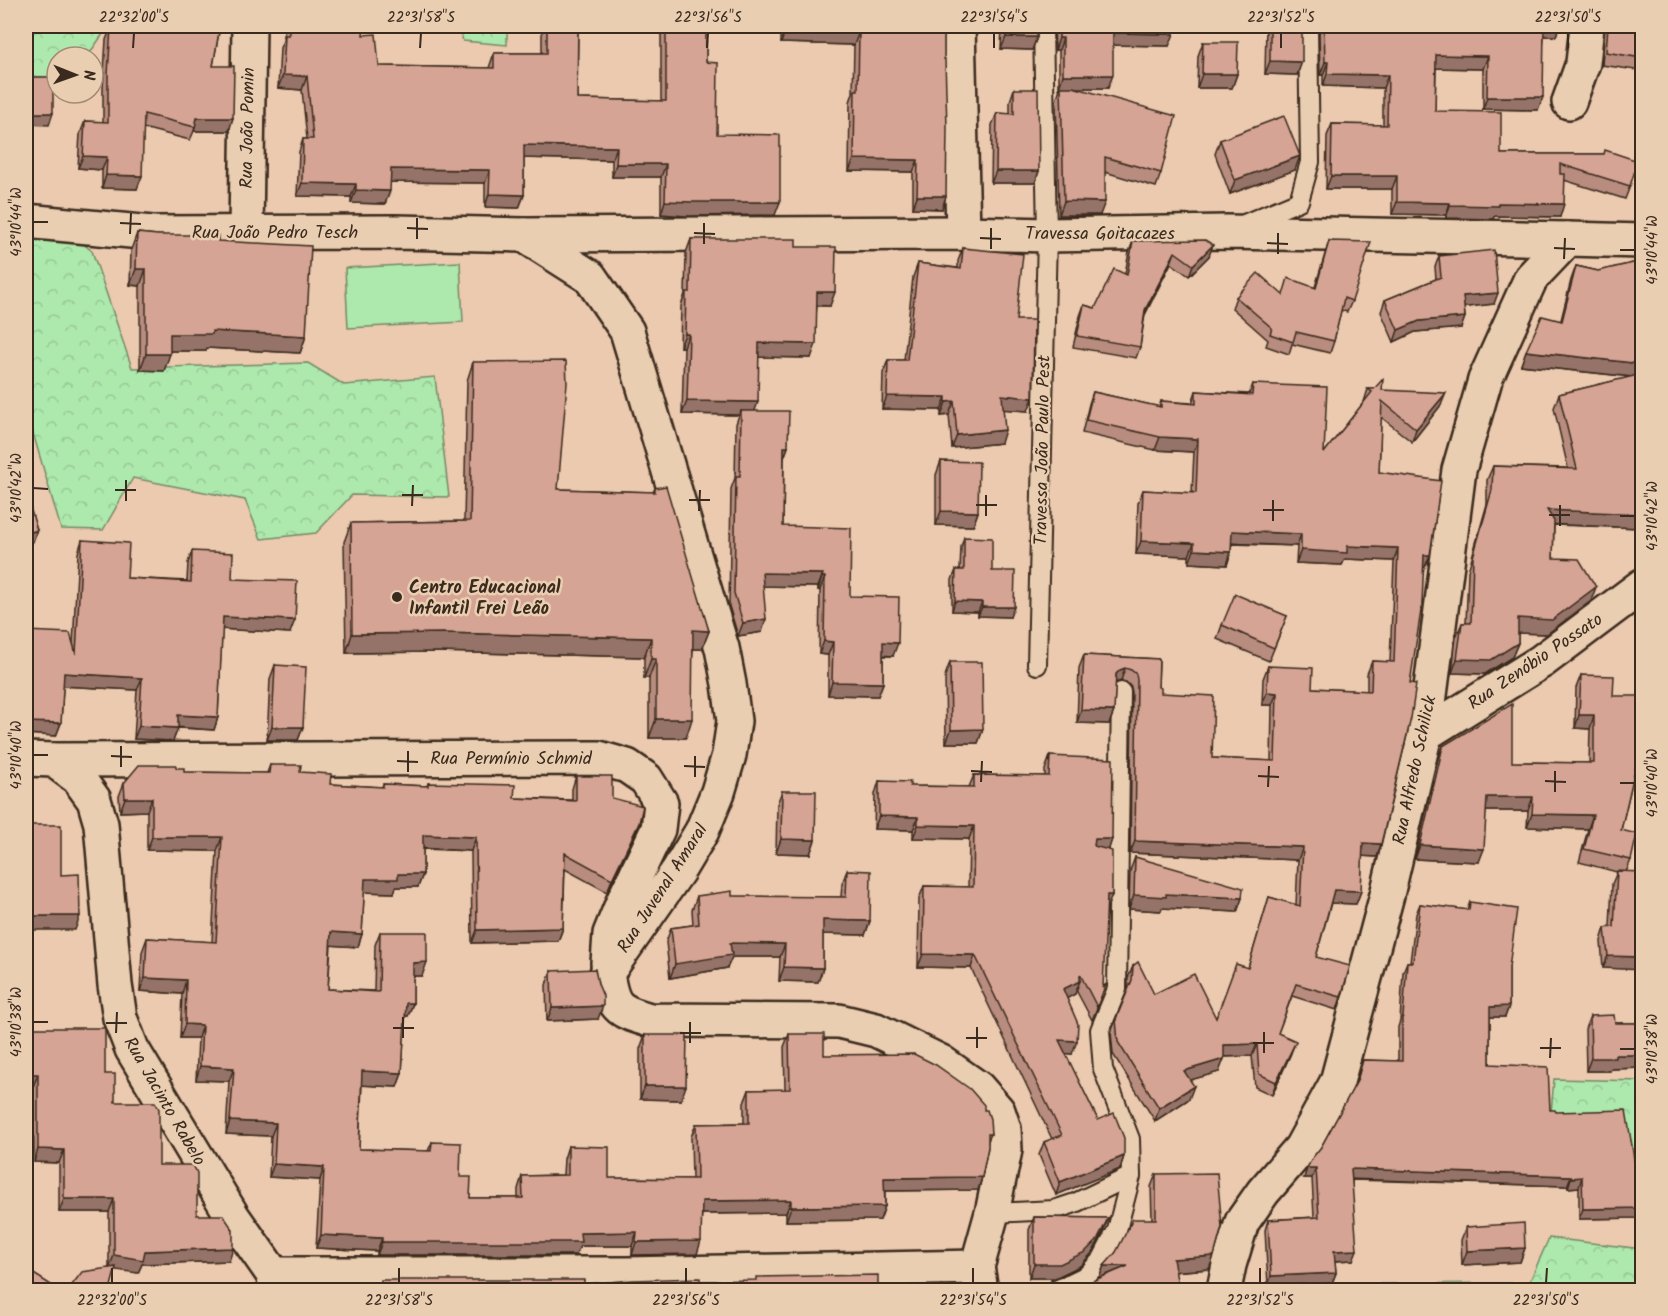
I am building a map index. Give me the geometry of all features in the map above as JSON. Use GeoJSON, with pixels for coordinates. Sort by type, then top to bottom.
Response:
{"type":"FeatureCollection","features":[{"type":"Feature","properties":{"kind":"street","name":"Rua João Pomin"},"geometry":{"type":"LineString","coordinates":[[246,231],[249,26]]}},
{"type":"Feature","properties":{"kind":"street"},"geometry":{"type":"LineString","coordinates":[[958,26],[963,233]]}},
{"type":"Feature","properties":{"kind":"street"},"geometry":{"type":"LineString","coordinates":[[1569,102],[1582,63],[1587,26]]}},
{"type":"Feature","properties":{"kind":"street","name":"Rua João Pedro Tesch"},"geometry":{"type":"LineString","coordinates":[[26,221],[152,232],[396,232],[524,235]]}},
{"type":"Feature","properties":{"kind":"street","name":"Travessa Goitacazes"},"geometry":{"type":"LineString","coordinates":[[524,235],[963,233],[1047,235],[1227,232],[1642,241]]}},
{"type":"Feature","properties":{"kind":"street","name":"Rua Juvenal Amaral"},"geometry":{"type":"LineString","coordinates":[[524,235],[590,277],[627,330],[722,648],[734,721],[729,755],[718,792],[702,831],[678,871],[607,973],[609,989],[616,1006],[630,1015],[650,1020],[839,1021],[876,1030],[941,1062],[978,1088],[998,1111],[1004,1129],[1005,1150],[979,1279]]}},
{"type":"Feature","properties":{"kind":"street","name":"Rua Alfredo Schilick"},"geometry":{"type":"LineString","coordinates":[[1224,1290],[1242,1222],[1263,1192],[1301,1148],[1337,1082],[1387,895],[1425,734],[1459,470],[1485,380],[1531,278],[1568,240]]}},
{"type":"Feature","properties":{"kind":"street","name":"Rua Zenóbio Possato"},"geometry":{"type":"LineString","coordinates":[[1425,734],[1542,661],[1642,586]]}},
{"type":"Feature","properties":{"kind":"street","name":"Rua Permínio Schmid"},"geometry":{"type":"LineString","coordinates":[[40,759],[599,758],[627,766],[646,778],[661,803],[658,829],[610,934],[607,973]]}},
{"type":"Feature","properties":{"kind":"street","name":"Rua Jacinto Rabelo"},"geometry":{"type":"LineString","coordinates":[[40,759],[78,778],[94,800],[101,824],[120,1018],[132,1049],[275,1282]]}},
{"type":"Feature","properties":{"kind":"street"},"geometry":{"type":"LineString","coordinates":[[275,1282],[626,1274],[979,1279]]}},
{"type":"Feature","properties":{"kind":"lane","name":"Travessa João Paulo Pest"},"geometry":{"type":"LineString","coordinates":[[1037,665],[1047,235],[1043,26]]}},
{"type":"Feature","properties":{"kind":"lane"},"geometry":{"type":"LineString","coordinates":[[1227,232],[1299,201],[1310,162],[1308,26]]}},
{"type":"Feature","properties":{"kind":"lane"},"geometry":{"type":"LineString","coordinates":[[1056,1290],[1087,1275],[1102,1259],[1117,1230],[1131,1176],[1130,1139],[1103,1069],[1100,1030],[1117,989],[1121,692]]}},
{"type":"Feature","properties":{"kind":"lane"},"geometry":{"type":"LineString","coordinates":[[992,1213],[1054,1210],[1075,1203],[1131,1176]]}},
{"type":"Feature","properties":{"kind":"green space"},"geometry":{"type":"Polygon","coordinates":[[[26,26],[105,26],[105,31],[95,45],[45,45],[45,77],[26,76],[26,26]]]}},
{"type":"Feature","properties":{"kind":"green space"},"geometry":{"type":"Polygon","coordinates":[[[459,26],[507,26],[507,45],[463,41],[459,26]]]}},
{"type":"Feature","properties":{"kind":"green space"},"geometry":{"type":"Polygon","coordinates":[[[51,218],[92,251],[132,368],[308,363],[344,385],[435,377],[449,497],[352,495],[316,533],[261,539],[245,500],[133,478],[103,530],[61,529],[26,409],[26,219],[51,218]]]}},
{"type":"Feature","properties":{"kind":"green space"},"geometry":{"type":"Polygon","coordinates":[[[460,262],[463,322],[348,328],[345,268],[460,262]]]}},
{"type":"Feature","properties":{"kind":"green space"},"geometry":{"type":"Polygon","coordinates":[[[1554,1079],[1642,1081],[1642,1158],[1635,1158],[1625,1116],[1551,1113],[1554,1079]]]}},
{"type":"Feature","properties":{"kind":"green space"},"geometry":{"type":"Polygon","coordinates":[[[1549,1238],[1642,1249],[1642,1290],[1352,1290],[1354,1284],[1529,1283],[1549,1238]]]}},
{"type":"Feature","properties":{"kind":"building"},"geometry":{"type":"Polygon","coordinates":[[[186,26],[220,26],[213,66],[234,66],[233,118],[197,118],[195,127],[144,114],[142,176],[106,175],[107,157],[83,156],[85,121],[108,122],[111,27],[186,32],[186,26]]]}},
{"type":"Feature","properties":{"kind":"building"},"geometry":{"type":"Polygon","coordinates":[[[289,26],[364,26],[363,35],[376,34],[379,66],[494,68],[494,53],[547,53],[547,26],[578,26],[577,99],[666,101],[666,26],[706,26],[706,62],[718,63],[717,134],[780,135],[780,202],[665,201],[666,164],[616,164],[617,147],[524,145],[524,195],[489,194],[490,170],[391,169],[390,191],[356,190],[356,184],[302,183],[303,139],[313,139],[307,76],[283,75],[285,35],[289,35],[289,26]]]}},
{"type":"Feature","properties":{"kind":"building"},"geometry":{"type":"Polygon","coordinates":[[[785,26],[944,26],[946,196],[917,196],[918,160],[854,159],[859,32],[785,31],[785,26]]]}},
{"type":"Feature","properties":{"kind":"building"},"geometry":{"type":"Polygon","coordinates":[[[1006,26],[1037,26],[1037,37],[1006,37],[1006,26]]]}},
{"type":"Feature","properties":{"kind":"building"},"geometry":{"type":"Polygon","coordinates":[[[1059,26],[1174,26],[1174,34],[1113,33],[1113,75],[1063,75],[1063,38],[1059,38],[1059,26]]]}},
{"type":"Feature","properties":{"kind":"building"},"geometry":{"type":"Polygon","coordinates":[[[1270,26],[1302,26],[1302,62],[1270,61],[1270,26]]]}},
{"type":"Feature","properties":{"kind":"building"},"geometry":{"type":"Polygon","coordinates":[[[1324,26],[1544,26],[1543,97],[1487,97],[1488,56],[1436,55],[1435,111],[1501,112],[1501,154],[1604,154],[1605,150],[1638,161],[1630,186],[1560,164],[1560,174],[1565,174],[1564,204],[1450,205],[1450,203],[1397,202],[1397,176],[1331,176],[1332,124],[1387,125],[1388,75],[1327,74],[1324,26]]]}},
{"type":"Feature","properties":{"kind":"building"},"geometry":{"type":"Polygon","coordinates":[[[1608,26],[1642,26],[1642,58],[1606,52],[1608,26]]]}},
{"type":"Feature","properties":{"kind":"building"},"geometry":{"type":"Polygon","coordinates":[[[1203,42],[1238,42],[1237,74],[1202,74],[1203,42]]]}},
{"type":"Feature","properties":{"kind":"building"},"geometry":{"type":"Polygon","coordinates":[[[26,77],[45,77],[45,105],[53,105],[53,113],[26,113],[26,77]]]}},
{"type":"Feature","properties":{"kind":"building"},"geometry":{"type":"Polygon","coordinates":[[[1061,87],[1073,87],[1176,116],[1161,173],[1105,157],[1105,202],[1064,201],[1061,87]]]}},
{"type":"Feature","properties":{"kind":"building"},"geometry":{"type":"Polygon","coordinates":[[[1014,89],[1038,89],[1039,171],[996,171],[997,113],[1014,114],[1014,89]]]}},
{"type":"Feature","properties":{"kind":"building"},"geometry":{"type":"Polygon","coordinates":[[[1284,116],[1300,156],[1235,180],[1220,140],[1284,116]]]}},
{"type":"Feature","properties":{"kind":"building"},"geometry":{"type":"Polygon","coordinates":[[[137,233],[218,235],[218,241],[311,246],[306,336],[212,331],[212,334],[170,334],[170,354],[146,354],[146,269],[136,269],[137,233]]]}},
{"type":"Feature","properties":{"kind":"building"},"geometry":{"type":"Polygon","coordinates":[[[691,239],[796,239],[796,247],[836,247],[835,292],[817,292],[816,344],[759,343],[758,402],[687,401],[689,334],[685,334],[686,292],[690,292],[691,239]]]}},
{"type":"Feature","properties":{"kind":"building"},"geometry":{"type":"Polygon","coordinates":[[[1205,240],[1213,245],[1193,265],[1175,252],[1145,310],[1140,347],[1077,336],[1084,305],[1095,308],[1114,269],[1127,275],[1133,241],[1205,240]]]}},
{"type":"Feature","properties":{"kind":"building"},"geometry":{"type":"Polygon","coordinates":[[[1329,241],[1371,242],[1352,301],[1344,298],[1334,341],[1296,332],[1293,342],[1270,334],[1272,328],[1236,297],[1258,273],[1283,295],[1288,278],[1316,288],[1329,241]]]}},
{"type":"Feature","properties":{"kind":"building"},"geometry":{"type":"Polygon","coordinates":[[[963,248],[1023,254],[1016,320],[1034,320],[1033,398],[1002,395],[1005,430],[957,435],[954,401],[946,402],[946,397],[887,396],[888,360],[907,360],[918,263],[961,269],[963,248]]]}},
{"type":"Feature","properties":{"kind":"building"},"geometry":{"type":"Polygon","coordinates":[[[1494,250],[1498,293],[1463,296],[1465,317],[1419,321],[1398,330],[1385,300],[1441,277],[1439,256],[1494,250]]]}},
{"type":"Feature","properties":{"kind":"building"},"geometry":{"type":"Polygon","coordinates":[[[1642,261],[1642,364],[1526,351],[1542,316],[1562,321],[1576,266],[1598,271],[1642,261]]]}},
{"type":"Feature","properties":{"kind":"building"},"geometry":{"type":"Polygon","coordinates":[[[566,361],[567,383],[558,489],[655,492],[655,488],[666,486],[709,631],[693,630],[692,719],[656,719],[656,659],[651,659],[651,638],[444,633],[352,634],[351,523],[470,521],[473,362],[566,361]]]}},
{"type":"Feature","properties":{"kind":"building"},"geometry":{"type":"Polygon","coordinates":[[[1642,374],[1642,514],[1547,510],[1554,521],[1553,558],[1579,559],[1596,587],[1552,620],[1518,618],[1518,643],[1491,660],[1457,659],[1462,623],[1471,623],[1473,557],[1492,490],[1493,466],[1577,469],[1559,394],[1642,374]]]}},
{"type":"Feature","properties":{"kind":"building"},"geometry":{"type":"Polygon","coordinates":[[[1383,379],[1382,390],[1446,393],[1416,429],[1382,401],[1379,472],[1441,481],[1430,555],[1424,555],[1422,604],[1410,683],[1416,684],[1411,718],[1381,844],[1363,843],[1361,891],[1334,890],[1316,957],[1350,966],[1341,997],[1296,984],[1278,1033],[1296,1041],[1276,1082],[1259,1074],[1257,1044],[1224,1045],[1224,1059],[1184,1071],[1194,1086],[1159,1108],[1118,1042],[1116,1019],[1132,980],[1133,966],[1138,962],[1154,994],[1194,974],[1216,1018],[1236,964],[1248,968],[1269,897],[1300,906],[1303,847],[1135,841],[1136,674],[1125,668],[1116,674],[1114,711],[1081,710],[1084,655],[1159,659],[1158,687],[1161,688],[1161,693],[1214,696],[1212,758],[1275,761],[1277,693],[1267,692],[1268,666],[1313,668],[1312,688],[1371,691],[1372,661],[1394,662],[1398,548],[1347,546],[1347,553],[1301,550],[1301,534],[1232,531],[1231,552],[1194,550],[1194,543],[1141,541],[1143,490],[1196,493],[1198,439],[1160,437],[1086,420],[1093,392],[1161,407],[1161,401],[1196,404],[1196,391],[1252,395],[1253,384],[1327,387],[1324,453],[1372,392],[1368,389],[1374,389],[1383,379]]]}},
{"type":"Feature","properties":{"kind":"building"},"geometry":{"type":"Polygon","coordinates":[[[741,411],[789,411],[788,447],[784,447],[783,526],[851,528],[850,596],[899,597],[898,643],[883,642],[883,683],[832,682],[833,642],[824,641],[825,577],[822,577],[823,574],[762,573],[766,619],[743,623],[734,593],[736,476],[740,476],[741,411]]]}},
{"type":"Feature","properties":{"kind":"building"},"geometry":{"type":"Polygon","coordinates":[[[941,461],[979,462],[978,512],[941,511],[941,461]]]}},
{"type":"Feature","properties":{"kind":"building"},"geometry":{"type":"Polygon","coordinates":[[[26,494],[37,530],[26,534],[26,494]]]}},
{"type":"Feature","properties":{"kind":"building"},"geometry":{"type":"Polygon","coordinates":[[[964,537],[992,538],[992,571],[1015,571],[1014,607],[982,607],[982,602],[955,601],[956,570],[964,570],[964,537]]]}},
{"type":"Feature","properties":{"kind":"building"},"geometry":{"type":"Polygon","coordinates":[[[82,540],[129,543],[127,578],[191,582],[192,551],[233,553],[232,579],[297,581],[295,620],[223,617],[218,717],[178,715],[178,728],[139,726],[142,678],[64,673],[61,723],[26,722],[26,631],[70,633],[76,654],[82,540]]]}},
{"type":"Feature","properties":{"kind":"building"},"geometry":{"type":"Polygon","coordinates":[[[1235,594],[1287,616],[1274,648],[1222,625],[1235,594]]]}},
{"type":"Feature","properties":{"kind":"building"},"geometry":{"type":"Polygon","coordinates":[[[950,662],[982,662],[983,729],[951,730],[950,662]]]}},
{"type":"Feature","properties":{"kind":"building"},"geometry":{"type":"Polygon","coordinates":[[[275,665],[306,667],[303,727],[272,727],[275,665]]]}},
{"type":"Feature","properties":{"kind":"building"},"geometry":{"type":"Polygon","coordinates":[[[1581,675],[1614,676],[1613,696],[1642,696],[1642,748],[1640,748],[1621,830],[1637,834],[1631,860],[1584,849],[1593,815],[1532,814],[1533,797],[1487,797],[1484,849],[1420,845],[1443,746],[1512,704],[1512,762],[1594,763],[1594,715],[1579,715],[1581,675]]]}},
{"type":"Feature","properties":{"kind":"building"},"geometry":{"type":"Polygon","coordinates":[[[1050,756],[1113,759],[1112,839],[1095,839],[1094,846],[1112,851],[1112,895],[1107,895],[1103,987],[1106,984],[1097,1007],[1080,974],[1080,981],[1063,989],[1078,1024],[1077,1041],[1059,1040],[1098,1120],[1114,1113],[1124,1138],[1124,1156],[1060,1182],[1044,1142],[1062,1135],[975,955],[923,954],[924,886],[973,887],[974,826],[918,825],[918,817],[879,816],[879,781],[910,782],[910,786],[974,787],[974,775],[1049,776],[1050,756]]]}},
{"type":"Feature","properties":{"kind":"building"},"geometry":{"type":"Polygon","coordinates":[[[139,765],[176,765],[176,768],[184,768],[184,772],[269,773],[270,765],[301,765],[300,772],[331,774],[330,784],[383,787],[383,784],[428,786],[428,783],[515,785],[514,798],[576,801],[576,776],[612,776],[612,798],[643,806],[639,823],[612,879],[565,853],[563,928],[477,930],[476,837],[423,835],[423,874],[398,874],[398,879],[365,879],[362,934],[331,932],[328,989],[379,992],[380,932],[427,932],[427,962],[413,963],[413,1003],[406,1003],[402,1073],[362,1071],[359,1149],[431,1151],[432,1142],[461,1143],[460,1177],[471,1177],[470,1198],[523,1198],[522,1176],[568,1175],[568,1146],[609,1147],[609,1178],[697,1179],[696,1124],[749,1123],[749,1090],[790,1089],[789,1034],[824,1034],[824,1055],[914,1054],[936,1065],[970,1089],[984,1105],[984,1110],[987,1110],[990,1119],[991,1134],[988,1134],[982,1177],[884,1178],[885,1206],[791,1207],[791,1200],[702,1201],[701,1241],[636,1242],[637,1232],[580,1233],[581,1242],[382,1242],[382,1238],[321,1235],[324,1167],[274,1164],[276,1123],[230,1121],[234,1068],[200,1066],[202,1025],[185,1024],[186,980],[145,978],[147,938],[216,942],[222,837],[152,837],[152,798],[125,798],[124,783],[139,765]]]}},
{"type":"Feature","properties":{"kind":"building"},"geometry":{"type":"Polygon","coordinates":[[[26,772],[31,772],[31,825],[61,825],[61,875],[79,874],[80,916],[27,916],[27,968],[26,968],[26,772]]]}},
{"type":"Feature","properties":{"kind":"building"},"geometry":{"type":"Polygon","coordinates":[[[782,791],[816,791],[815,840],[781,839],[782,791]]]}},
{"type":"Feature","properties":{"kind":"building"},"geometry":{"type":"Polygon","coordinates":[[[1135,857],[1243,888],[1242,898],[1166,894],[1166,897],[1134,895],[1135,857]]]}},
{"type":"Feature","properties":{"kind":"building"},"geometry":{"type":"Polygon","coordinates":[[[847,870],[871,871],[870,921],[823,920],[823,968],[784,967],[785,944],[730,943],[732,955],[675,964],[671,928],[699,924],[697,896],[732,891],[732,896],[846,897],[847,870]]]}},
{"type":"Feature","properties":{"kind":"building"},"geometry":{"type":"Polygon","coordinates":[[[1617,871],[1642,872],[1642,957],[1608,956],[1605,928],[1614,927],[1617,871]]]}},
{"type":"Feature","properties":{"kind":"building"},"geometry":{"type":"Polygon","coordinates":[[[1470,902],[1517,909],[1509,967],[1509,1006],[1490,1007],[1490,1064],[1548,1067],[1550,1110],[1556,1112],[1626,1110],[1642,1208],[1583,1209],[1582,1177],[1351,1169],[1357,1250],[1334,1251],[1336,1273],[1271,1276],[1268,1220],[1319,1217],[1316,1168],[1307,1168],[1357,1081],[1363,1060],[1402,1061],[1402,1017],[1407,962],[1413,962],[1420,904],[1469,910],[1470,902]]]}},
{"type":"Feature","properties":{"kind":"building"},"geometry":{"type":"Polygon","coordinates":[[[595,969],[603,996],[603,1006],[552,1008],[551,971],[595,969]]]}},
{"type":"Feature","properties":{"kind":"building"},"geometry":{"type":"Polygon","coordinates":[[[1614,1015],[1615,1023],[1642,1023],[1642,1055],[1591,1058],[1590,1016],[1614,1015]]]}},
{"type":"Feature","properties":{"kind":"building"},"geometry":{"type":"Polygon","coordinates":[[[26,1028],[105,1028],[105,1074],[115,1074],[115,1102],[155,1102],[159,1109],[159,1165],[193,1165],[197,1173],[197,1215],[223,1215],[233,1230],[233,1248],[145,1251],[143,1260],[114,1255],[114,1199],[64,1199],[64,1150],[38,1149],[38,1074],[26,1074],[26,1028]]]}},
{"type":"Feature","properties":{"kind":"building"},"geometry":{"type":"Polygon","coordinates":[[[645,1035],[687,1035],[686,1086],[645,1086],[645,1035]]]}},
{"type":"Feature","properties":{"kind":"building"},"geometry":{"type":"Polygon","coordinates":[[[1217,1173],[1222,1227],[1214,1256],[1173,1259],[1179,1290],[1071,1290],[1128,1266],[1104,1266],[1116,1252],[1133,1219],[1156,1219],[1156,1174],[1217,1173]]]}},
{"type":"Feature","properties":{"kind":"building"},"geometry":{"type":"Polygon","coordinates":[[[1034,1217],[1108,1218],[1098,1239],[1085,1252],[1060,1264],[1034,1264],[1034,1217]]]}},
{"type":"Feature","properties":{"kind":"building"},"geometry":{"type":"Polygon","coordinates":[[[1524,1223],[1525,1248],[1467,1251],[1466,1227],[1524,1223]]]}},
{"type":"Feature","properties":{"kind":"building"},"geometry":{"type":"Polygon","coordinates":[[[116,1267],[110,1290],[68,1290],[82,1272],[116,1267]]]}},
{"type":"Feature","properties":{"kind":"building"},"geometry":{"type":"Polygon","coordinates":[[[26,1269],[59,1290],[26,1290],[26,1269]]]}},
{"type":"Feature","properties":{"kind":"building"},"geometry":{"type":"Polygon","coordinates":[[[878,1275],[878,1289],[956,1287],[956,1290],[346,1290],[380,1288],[381,1280],[584,1280],[584,1284],[633,1280],[700,1278],[700,1281],[756,1280],[756,1277],[878,1275]]]}},
{"type":"Feature","properties":{"kind":"place","name":"Centro Educacional Infantil Frei Leão"},"geometry":{"type":"Point","coordinates":[397,597]}}]}
